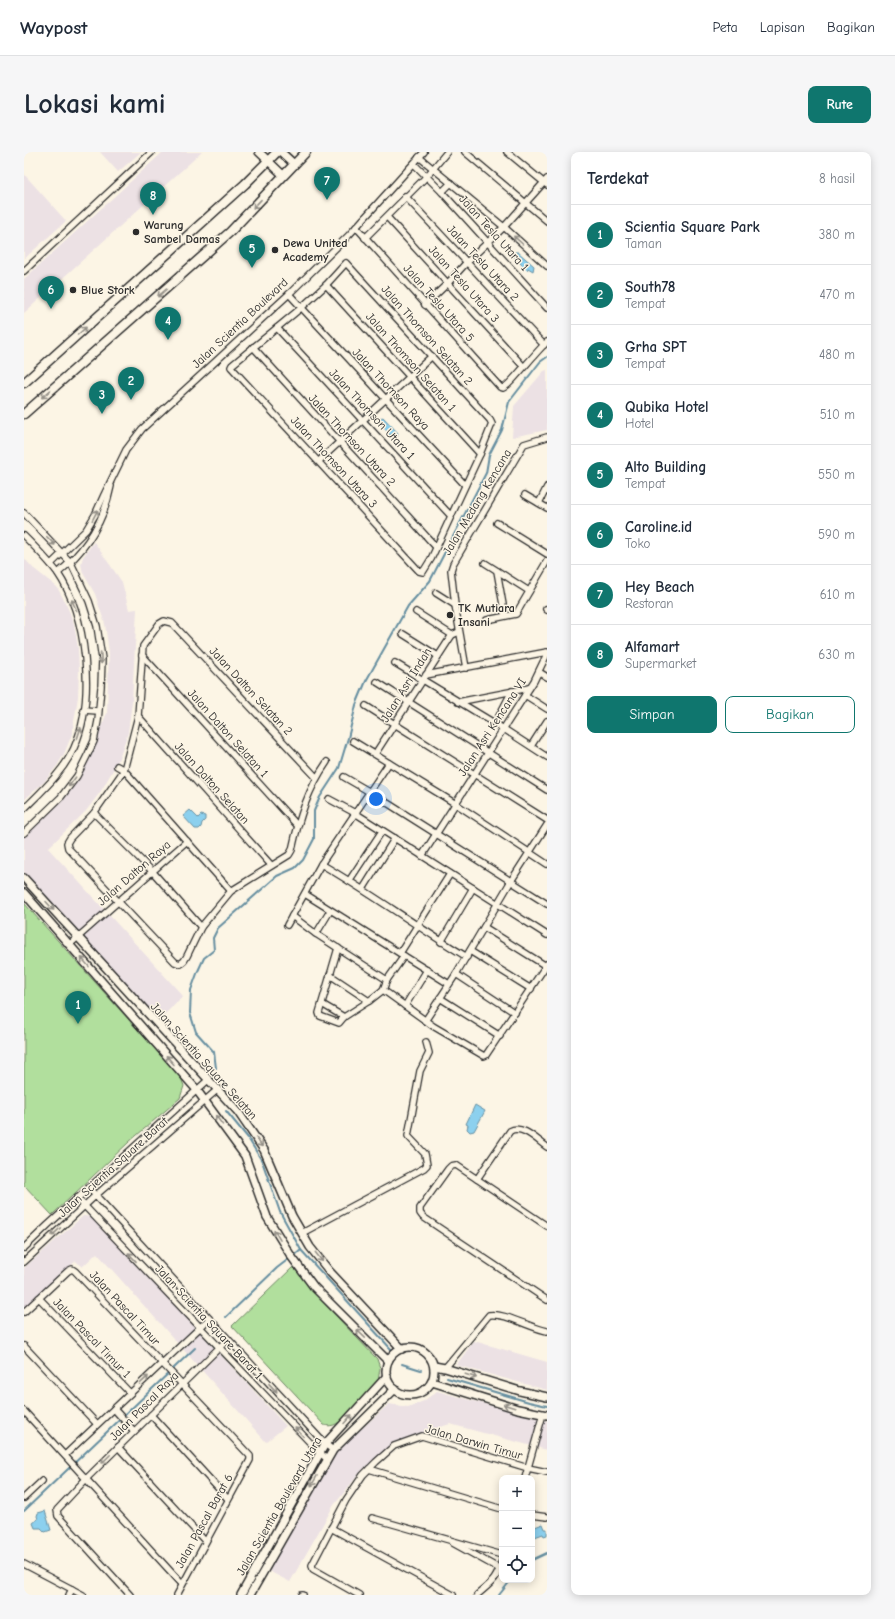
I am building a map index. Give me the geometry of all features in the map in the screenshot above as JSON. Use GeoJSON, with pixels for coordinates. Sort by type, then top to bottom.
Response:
{"type":"FeatureCollection","features":[{"type":"Feature","properties":{"kind":"main road"},"geometry":{"type":"LineString","coordinates":[[24,383],[239,190],[277,152]]}},
{"type":"Feature","properties":{"kind":"main road"},"geometry":{"type":"LineString","coordinates":[[24,414],[230,232],[306,152]]}},
{"type":"Feature","properties":{"kind":"street"},"geometry":{"type":"LineString","coordinates":[[24,271],[152,152]]}},
{"type":"Feature","properties":{"kind":"street"},"geometry":{"type":"LineString","coordinates":[[259,152],[283,175]]}},
{"type":"Feature","properties":{"kind":"street"},"geometry":{"type":"LineString","coordinates":[[281,152],[294,164]]}},
{"type":"Feature","properties":{"kind":"street","name":"Jalan Scientia Boulevard"},"geometry":{"type":"LineString","coordinates":[[51,564],[86,530],[95,515],[126,450],[142,429],[291,296],[424,152]]}},
{"type":"Feature","properties":{"kind":"street"},"geometry":{"type":"LineString","coordinates":[[364,237],[387,217],[426,175],[434,169],[446,152]]}},
{"type":"Feature","properties":{"kind":"street"},"geometry":{"type":"LineString","coordinates":[[465,152],[547,221]]}},
{"type":"Feature","properties":{"kind":"street"},"geometry":{"type":"LineString","coordinates":[[425,305],[504,227],[546,182],[507,152]]}},
{"type":"Feature","properties":{"kind":"street"},"geometry":{"type":"LineString","coordinates":[[419,157],[504,227],[547,266]]}},
{"type":"Feature","properties":{"kind":"street","name":"Jalan Tesla Utara 1"},"geometry":{"type":"LineString","coordinates":[[414,164],[442,192],[547,308]]}},
{"type":"Feature","properties":{"kind":"street"},"geometry":{"type":"LineString","coordinates":[[442,192],[451,183]]}},
{"type":"Feature","properties":{"kind":"street","name":"Jalan Tesla Utara 2"},"geometry":{"type":"LineString","coordinates":[[406,196],[545,344]]}},
{"type":"Feature","properties":{"kind":"street","name":"Jalan Tesla Utara 3"},"geometry":{"type":"LineString","coordinates":[[387,217],[523,366]]}},
{"type":"Feature","properties":{"kind":"street","name":"Jalan Tesla Utara 5"},"geometry":{"type":"LineString","coordinates":[[356,227],[498,385],[502,388],[507,387],[523,366]]}},
{"type":"Feature","properties":{"kind":"street","name":"Jalan Thomson Selatan 2"},"geometry":{"type":"LineString","coordinates":[[326,285],[342,266],[346,263],[348,264],[432,356],[490,420],[492,428],[480,454]]}},
{"type":"Feature","properties":{"kind":"street"},"geometry":{"type":"LineString","coordinates":[[253,347],[326,285]]}},
{"type":"Feature","properties":{"kind":"street","name":"Jalan Thomson Selatan 1"},"geometry":{"type":"LineString","coordinates":[[326,285],[480,454]]}},
{"type":"Feature","properties":{"kind":"street","name":"Jalan Thomson Raya"},"geometry":{"type":"LineString","coordinates":[[291,296],[294,302],[465,485]]}},
{"type":"Feature","properties":{"kind":"street","name":"Jalan Thomson Utara 1"},"geometry":{"type":"LineString","coordinates":[[277,328],[451,516]]}},
{"type":"Feature","properties":{"kind":"street"},"geometry":{"type":"LineString","coordinates":[[523,366],[545,344]]}},
{"type":"Feature","properties":{"kind":"street","name":"Jalan Thomson Utara 3"},"geometry":{"type":"LineString","coordinates":[[253,347],[232,365],[232,368],[419,570],[423,572],[426,570],[436,547]]}},
{"type":"Feature","properties":{"kind":"street","name":"Jalan Thomson Utara 2"},"geometry":{"type":"LineString","coordinates":[[253,347],[436,547]]}},
{"type":"Feature","properties":{"kind":"street"},"geometry":{"type":"LineString","coordinates":[[319,461],[432,356]]}},
{"type":"Feature","properties":{"kind":"street","name":"Jalan Medang Kencana"},"geometry":{"type":"LineString","coordinates":[[466,668],[455,605],[451,570],[453,564],[524,444],[547,438]]}},
{"type":"Feature","properties":{"kind":"street"},"geometry":{"type":"LineString","coordinates":[[436,547],[480,454]]}},
{"type":"Feature","properties":{"kind":"street","name":"Jalan Scientia Boulevard"},"geometry":{"type":"LineString","coordinates":[[58,573],[71,563],[93,536],[102,518],[109,497],[112,480]]}},
{"type":"Feature","properties":{"kind":"street"},"geometry":{"type":"LineString","coordinates":[[539,503],[547,487]]}},
{"type":"Feature","properties":{"kind":"street"},"geometry":{"type":"LineString","coordinates":[[524,495],[547,508]]}},
{"type":"Feature","properties":{"kind":"street"},"geometry":{"type":"LineString","coordinates":[[24,513],[71,563],[88,601],[97,626],[102,658],[98,721],[94,741],[77,776],[61,797],[24,833]]}},
{"type":"Feature","properties":{"kind":"street"},"geometry":{"type":"LineString","coordinates":[[497,523],[547,554]]}},
{"type":"Feature","properties":{"kind":"street"},"geometry":{"type":"LineString","coordinates":[[24,536],[58,573],[76,608],[84,641],[86,677],[81,728],[74,748],[62,768],[48,786],[24,809]]}},
{"type":"Feature","properties":{"kind":"street"},"geometry":{"type":"LineString","coordinates":[[486,620],[516,614],[547,561]]}},
{"type":"Feature","properties":{"kind":"street"},"geometry":{"type":"LineString","coordinates":[[485,563],[530,591]]}},
{"type":"Feature","properties":{"kind":"street"},"geometry":{"type":"LineString","coordinates":[[496,571],[505,616]]}},
{"type":"Feature","properties":{"kind":"street"},"geometry":{"type":"LineString","coordinates":[[436,593],[455,605]]}},
{"type":"Feature","properties":{"kind":"street"},"geometry":{"type":"LineString","coordinates":[[416,612],[452,634],[459,632]]}},
{"type":"Feature","properties":{"kind":"street","name":"Jalan Dalton Selatan 2"},"geometry":{"type":"LineString","coordinates":[[142,656],[143,646],[159,624],[164,621],[172,623],[316,777]]}},
{"type":"Feature","properties":{"kind":"street"},"geometry":{"type":"LineString","coordinates":[[403,634],[438,656]]}},
{"type":"Feature","properties":{"kind":"street","name":"Jalan Asri Indah"},"geometry":{"type":"LineString","coordinates":[[375,754],[452,634]]}},
{"type":"Feature","properties":{"kind":"street"},"geometry":{"type":"LineString","coordinates":[[424,679],[466,668],[547,653]]}},
{"type":"Feature","properties":{"kind":"street","name":"Jalan Asri Kencana VI"},"geometry":{"type":"LineString","coordinates":[[422,856],[474,775],[490,753],[539,672],[547,653]]}},
{"type":"Feature","properties":{"kind":"street"},"geometry":{"type":"LineString","coordinates":[[142,656],[138,716],[124,770],[94,813],[67,843],[68,848],[175,962],[180,964],[184,961],[201,927],[231,891],[271,865],[284,859],[292,850],[297,826],[305,802],[316,777],[327,762]]}},
{"type":"Feature","properties":{"kind":"street","name":"Jalan Dalton Selatan 1"},"geometry":{"type":"LineString","coordinates":[[142,656],[297,826]]}},
{"type":"Feature","properties":{"kind":"street"},"geometry":{"type":"LineString","coordinates":[[395,663],[424,679],[458,702],[547,756]]}},
{"type":"Feature","properties":{"kind":"street"},"geometry":{"type":"LineString","coordinates":[[539,672],[547,677]]}},
{"type":"Feature","properties":{"kind":"street"},"geometry":{"type":"LineString","coordinates":[[377,682],[547,790]]}},
{"type":"Feature","properties":{"kind":"street"},"geometry":{"type":"LineString","coordinates":[[458,702],[529,688]]}},
{"type":"Feature","properties":{"kind":"street"},"geometry":{"type":"LineString","coordinates":[[499,716],[512,691]]}},
{"type":"Feature","properties":{"kind":"street"},"geometry":{"type":"LineString","coordinates":[[525,695],[547,709]]}},
{"type":"Feature","properties":{"kind":"street"},"geometry":{"type":"LineString","coordinates":[[366,706],[547,820]]}},
{"type":"Feature","properties":{"kind":"street"},"geometry":{"type":"LineString","coordinates":[[83,710],[98,711]]}},
{"type":"Feature","properties":{"kind":"street","name":"Jalan Dalton Selatan"},"geometry":{"type":"LineString","coordinates":[[138,716],[271,865]]}},
{"type":"Feature","properties":{"kind":"street"},"geometry":{"type":"LineString","coordinates":[[531,746],[547,721]]}},
{"type":"Feature","properties":{"kind":"street"},"geometry":{"type":"LineString","coordinates":[[353,741],[456,804],[547,864]]}},
{"type":"Feature","properties":{"kind":"street"},"geometry":{"type":"LineString","coordinates":[[287,925],[321,864],[389,763]]}},
{"type":"Feature","properties":{"kind":"street"},"geometry":{"type":"LineString","coordinates":[[117,766],[124,770],[231,891]]}},
{"type":"Feature","properties":{"kind":"street"},"geometry":{"type":"LineString","coordinates":[[344,777],[547,904]]}},
{"type":"Feature","properties":{"kind":"street"},"geometry":{"type":"LineString","coordinates":[[329,799],[355,813],[547,935]]}},
{"type":"Feature","properties":{"kind":"street"},"geometry":{"type":"LineString","coordinates":[[94,813],[152,871],[201,927]]}},
{"type":"Feature","properties":{"kind":"street"},"geometry":{"type":"LineString","coordinates":[[425,1021],[467,957],[511,881],[547,825]]}},
{"type":"Feature","properties":{"kind":"street"},"geometry":{"type":"LineString","coordinates":[[349,881],[382,831]]}},
{"type":"Feature","properties":{"kind":"street"},"geometry":{"type":"LineString","coordinates":[[363,889],[395,838]]}},
{"type":"Feature","properties":{"kind":"street","name":"Jalan Dalton Raya"},"geometry":{"type":"LineString","coordinates":[[69,945],[187,841]]}},
{"type":"Feature","properties":{"kind":"street"},"geometry":{"type":"LineString","coordinates":[[321,864],[363,889],[416,926],[467,957]]}},
{"type":"Feature","properties":{"kind":"street"},"geometry":{"type":"LineString","coordinates":[[338,948],[319,1013],[320,1016],[337,1023],[341,1022],[344,1017],[383,990],[416,926],[450,874]]}},
{"type":"Feature","properties":{"kind":"street","name":"Jalan Scientia Square Selatan"},"geometry":{"type":"LineString","coordinates":[[24,878],[238,1112],[264,1150],[292,1216],[310,1247],[330,1272],[402,1348]]}},
{"type":"Feature","properties":{"kind":"street"},"geometry":{"type":"LineString","coordinates":[[441,942],[473,888]]}},
{"type":"Feature","properties":{"kind":"street","name":"Jalan Scientia Square Selatan"},"geometry":{"type":"LineString","coordinates":[[24,893],[204,1100],[245,1156],[267,1217],[291,1256],[320,1292],[388,1361]]}},
{"type":"Feature","properties":{"kind":"street"},"geometry":{"type":"LineString","coordinates":[[305,894],[449,984]]}},
{"type":"Feature","properties":{"kind":"street"},"geometry":{"type":"LineString","coordinates":[[316,934],[330,911]]}},
{"type":"Feature","properties":{"kind":"street"},"geometry":{"type":"LineString","coordinates":[[292,916],[316,934],[387,980]]}},
{"type":"Feature","properties":{"kind":"street"},"geometry":{"type":"LineString","coordinates":[[383,990],[425,1021],[483,1056],[486,1055],[547,965],[484,927]]}},
{"type":"Feature","properties":{"kind":"street"},"geometry":{"type":"LineString","coordinates":[[470,951],[531,989]]}},
{"type":"Feature","properties":{"kind":"street"},"geometry":{"type":"LineString","coordinates":[[405,1006],[427,970]]}},
{"type":"Feature","properties":{"kind":"street"},"geometry":{"type":"LineString","coordinates":[[456,974],[515,1013]]}},
{"type":"Feature","properties":{"kind":"street"},"geometry":{"type":"LineString","coordinates":[[330,975],[369,1001]]}},
{"type":"Feature","properties":{"kind":"street"},"geometry":{"type":"LineString","coordinates":[[440,998],[500,1036]]}},
{"type":"Feature","properties":{"kind":"street"},"geometry":{"type":"LineString","coordinates":[[322,1004],[344,1017]]}},
{"type":"Feature","properties":{"kind":"street"},"geometry":{"type":"LineString","coordinates":[[302,1233],[424,1168],[427,1165],[425,1154],[408,1136],[420,1071],[429,1053],[426,1042]]}},
{"type":"Feature","properties":{"kind":"street","name":"Jalan Scientia Square Barat"},"geometry":{"type":"LineString","coordinates":[[24,1248],[208,1080]]}},
{"type":"Feature","properties":{"kind":"street","name":"Jalan Scientia Square Barat"},"geometry":{"type":"LineString","coordinates":[[24,1262],[95,1196],[217,1090]]}},
{"type":"Feature","properties":{"kind":"street"},"geometry":{"type":"LineString","coordinates":[[477,1179],[510,1131],[515,1128],[521,1128],[547,1147]]}},
{"type":"Feature","properties":{"kind":"street"},"geometry":{"type":"LineString","coordinates":[[547,1226],[456,1165],[451,1166],[448,1169],[420,1208],[422,1217],[547,1300]]}},
{"type":"Feature","properties":{"kind":"street","name":"Jalan Scientia Square Barat 1"},"geometry":{"type":"LineString","coordinates":[[89,1188],[325,1444],[333,1450]]}},
{"type":"Feature","properties":{"kind":"street","name":"Jalan Scientia Square Barat 1"},"geometry":{"type":"LineString","coordinates":[[77,1198],[218,1348],[320,1454],[327,1459]]}},
{"type":"Feature","properties":{"kind":"street"},"geometry":{"type":"LineString","coordinates":[[62,1212],[69,1221]]}},
{"type":"Feature","properties":{"kind":"street","name":"Jalan Pascal Timur"},"geometry":{"type":"LineString","coordinates":[[39,1298],[72,1269],[75,1270],[182,1383],[250,1458]]}},
{"type":"Feature","properties":{"kind":"street"},"geometry":{"type":"LineString","coordinates":[[24,1312],[39,1298]]}},
{"type":"Feature","properties":{"kind":"street","name":"Jalan Pascal Timur 1"},"geometry":{"type":"LineString","coordinates":[[39,1298],[130,1393]]}},
{"type":"Feature","properties":{"kind":"street"},"geometry":{"type":"LineString","coordinates":[[446,1368],[489,1315],[498,1315],[538,1329],[547,1330]]}},
{"type":"Feature","properties":{"kind":"street","name":"Jalan Pascal Raya"},"geometry":{"type":"LineString","coordinates":[[65,1455],[130,1393],[164,1365],[209,1319]]}},
{"type":"Feature","properties":{"kind":"street","name":"Jalan Pascal Raya"},"geometry":{"type":"LineString","coordinates":[[130,1595],[58,1516],[56,1511],[58,1507],[182,1383],[228,1339]]}},
{"type":"Feature","properties":{"kind":"street"},"geometry":{"type":"LineString","coordinates":[[24,1346],[98,1424]]}},
{"type":"Feature","properties":{"kind":"street"},"geometry":{"type":"LineString","coordinates":[[410,1347],[422,1350],[431,1359],[434,1366],[432,1382],[422,1392],[415,1394],[401,1393],[390,1384],[386,1368],[388,1361],[396,1351],[402,1348],[410,1347]]}},
{"type":"Feature","properties":{"kind":"street"},"geometry":{"type":"LineString","coordinates":[[434,1366],[446,1368],[520,1391],[547,1397]]}},
{"type":"Feature","properties":{"kind":"street","name":"Jalan Scientia Boulevard Utara"},"geometry":{"type":"LineString","coordinates":[[241,1595],[325,1444],[387,1376]]}},
{"type":"Feature","properties":{"kind":"street"},"geometry":{"type":"LineString","coordinates":[[432,1382],[518,1408],[545,1414],[526,1475]]}},
{"type":"Feature","properties":{"kind":"street","name":"Jalan Scientia Boulevard Utara"},"geometry":{"type":"LineString","coordinates":[[250,1595],[333,1450],[395,1389]]}},
{"type":"Feature","properties":{"kind":"street"},"geometry":{"type":"LineString","coordinates":[[114,1409],[134,1431]]}},
{"type":"Feature","properties":{"kind":"street"},"geometry":{"type":"LineString","coordinates":[[24,1410],[182,1584]]}},
{"type":"Feature","properties":{"kind":"street"},"geometry":{"type":"LineString","coordinates":[[151,1415],[228,1499]]}},
{"type":"Feature","properties":{"kind":"street","name":"Jalan Darwin Timur"},"geometry":{"type":"LineString","coordinates":[[359,1595],[314,1569],[312,1565],[346,1500],[370,1469],[394,1446],[422,1436],[528,1468],[547,1472]]}},
{"type":"Feature","properties":{"kind":"street"},"geometry":{"type":"LineString","coordinates":[[118,1447],[205,1541]]}},
{"type":"Feature","properties":{"kind":"street","name":"Jalan Pascal Barat 6"},"geometry":{"type":"LineString","coordinates":[[177,1595],[250,1458]]}},
{"type":"Feature","properties":{"kind":"street"},"geometry":{"type":"LineString","coordinates":[[370,1469],[499,1508]]}},
{"type":"Feature","properties":{"kind":"street"},"geometry":{"type":"LineString","coordinates":[[24,1496],[42,1481]]}},
{"type":"Feature","properties":{"kind":"street"},"geometry":{"type":"LineString","coordinates":[[535,1516],[547,1517]]}},
{"type":"Feature","properties":{"kind":"street"},"geometry":{"type":"LineString","coordinates":[[372,1518],[499,1554]]}},
{"type":"Feature","properties":{"kind":"street"},"geometry":{"type":"LineString","coordinates":[[331,1528],[454,1595]]}},
{"type":"Feature","properties":{"kind":"street"},"geometry":{"type":"LineString","coordinates":[[444,1538],[499,1568]]}},
{"type":"Feature","properties":{"kind":"street"},"geometry":{"type":"LineString","coordinates":[[24,1564],[83,1595]]}},
{"type":"Feature","properties":{"kind":"street"},"geometry":{"type":"LineString","coordinates":[[477,1595],[494,1581],[499,1571]]}},
{"type":"Feature","properties":{"kind":"street"},"geometry":{"type":"LineString","coordinates":[[69,1595],[72,1589]]}},
{"type":"Feature","properties":{"kind":"shaded area"},"geometry":{"type":"Polygon","coordinates":[[[100,152],[141,152],[118,172],[100,152]]]}},
{"type":"Feature","properties":{"kind":"shaded area"},"geometry":{"type":"Polygon","coordinates":[[[163,152],[202,152],[24,313],[24,279],[163,152]]]}},
{"type":"Feature","properties":{"kind":"shaded area"},"geometry":{"type":"Polygon","coordinates":[[[24,174],[66,221],[24,259],[24,174]]]}},
{"type":"Feature","properties":{"kind":"shaded area"},"geometry":{"type":"Polygon","coordinates":[[[547,370],[547,430],[512,437],[514,406],[544,371],[547,370]]]}},
{"type":"Feature","properties":{"kind":"shaded area"},"geometry":{"type":"Polygon","coordinates":[[[94,542],[122,582],[129,610],[137,609],[132,701],[128,733],[117,763],[101,791],[86,811],[48,848],[183,996],[158,1021],[95,954],[24,872],[24,836],[65,797],[81,773],[107,713],[109,652],[105,624],[95,594],[83,573],[81,564],[83,557],[94,542]]]}},
{"type":"Feature","properties":{"kind":"shaded area"},"geometry":{"type":"Polygon","coordinates":[[[24,558],[33,568],[57,587],[63,598],[74,625],[78,647],[79,670],[78,697],[72,734],[64,754],[57,766],[44,782],[24,800],[24,558]]]}},
{"type":"Feature","properties":{"kind":"shaded area"},"geometry":{"type":"Polygon","coordinates":[[[83,1216],[94,1217],[286,1426],[266,1442],[97,1253],[82,1267],[76,1261],[24,1308],[24,1268],[83,1216]]]}},
{"type":"Feature","properties":{"kind":"shaded area"},"geometry":{"type":"Polygon","coordinates":[[[474,1341],[547,1362],[547,1390],[456,1365],[474,1341]]]}},
{"type":"Feature","properties":{"kind":"shaded area"},"geometry":{"type":"Polygon","coordinates":[[[437,1391],[547,1421],[547,1450],[450,1424],[394,1442],[362,1470],[334,1505],[290,1582],[265,1569],[315,1479],[338,1450],[389,1404],[408,1407],[424,1401],[437,1391]]]}},
{"type":"Feature","properties":{"kind":"green space"},"geometry":{"type":"Polygon","coordinates":[[[24,903],[181,1078],[184,1086],[180,1098],[129,1142],[52,1215],[24,1185],[24,903]]]}},
{"type":"Feature","properties":{"kind":"green space"},"geometry":{"type":"Polygon","coordinates":[[[293,1267],[320,1299],[377,1359],[380,1368],[378,1382],[337,1424],[329,1426],[324,1425],[232,1326],[293,1267]]]}},
{"type":"Feature","properties":{"kind":"water"},"geometry":{"type":"Polygon","coordinates":[[[518,252],[534,266],[533,271],[528,268],[527,270],[514,257],[513,254],[518,252]]]}},
{"type":"Feature","properties":{"kind":"water"},"geometry":{"type":"Polygon","coordinates":[[[383,417],[398,433],[397,437],[392,434],[391,436],[379,422],[379,419],[383,417]]]}},
{"type":"Feature","properties":{"kind":"water"},"geometry":{"type":"Polygon","coordinates":[[[190,810],[198,818],[201,815],[205,816],[205,820],[199,829],[195,829],[183,816],[190,810]]]}},
{"type":"Feature","properties":{"kind":"water"},"geometry":{"type":"Polygon","coordinates":[[[475,1105],[485,1111],[474,1131],[470,1132],[467,1129],[468,1125],[466,1124],[475,1105]]]}},
{"type":"Feature","properties":{"kind":"water"},"geometry":{"type":"Polygon","coordinates":[[[45,1511],[51,1530],[45,1532],[41,1528],[35,1528],[33,1523],[38,1519],[38,1513],[45,1511]]]}},
{"type":"Feature","properties":{"kind":"water"},"geometry":{"type":"Polygon","coordinates":[[[543,1524],[545,1529],[547,1529],[547,1535],[544,1536],[543,1534],[535,1537],[535,1527],[543,1524]]]}},
{"type":"Feature","properties":{"kind":"waterway"},"geometry":{"type":"LineString","coordinates":[[216,1068],[214,1052],[196,1032],[190,1013],[191,990],[204,958],[214,950],[213,938],[218,928],[277,876],[295,868],[303,860],[314,839],[314,811],[320,797],[339,768],[356,705],[366,681],[408,606],[430,581],[486,473],[489,455],[502,430],[509,402],[540,362],[547,357]]}},
{"type":"Feature","properties":{"kind":"waterway"},"geometry":{"type":"LineString","coordinates":[[226,1111],[248,1138],[262,1161],[280,1212],[301,1250],[391,1349]]}},
{"type":"Feature","properties":{"kind":"waterway"},"geometry":{"type":"LineString","coordinates":[[294,1256],[301,1250]]}},
{"type":"Feature","properties":{"kind":"waterway"},"geometry":{"type":"LineString","coordinates":[[226,1317],[277,1268],[290,1258]]}},
{"type":"Feature","properties":{"kind":"waterway"},"geometry":{"type":"LineString","coordinates":[[24,1511],[195,1348]]}},
{"type":"Feature","properties":{"kind":"waterway"},"geometry":{"type":"LineString","coordinates":[[402,1364],[421,1370]]}},
{"type":"Feature","properties":{"kind":"waterway"},"geometry":{"type":"LineString","coordinates":[[447,1378],[547,1406]]}},
{"type":"Feature","properties":{"kind":"waterway"},"geometry":{"type":"LineString","coordinates":[[535,1559],[547,1553]]}},
{"type":"Feature","properties":{"kind":"waterway"},"geometry":{"type":"LineString","coordinates":[[499,1595],[509,1583]]}},
{"type":"Feature","properties":{"kind":"place","name":"Hey Beach"},"geometry":{"type":"Point","coordinates":[327,200]}},
{"type":"Feature","properties":{"kind":"place","name":"Alfamart"},"geometry":{"type":"Point","coordinates":[153,215]}},
{"type":"Feature","properties":{"kind":"place","name":"Warung Sambel Damas"},"geometry":{"type":"Point","coordinates":[136,232]}},
{"type":"Feature","properties":{"kind":"place","name":"Dewa United Academy"},"geometry":{"type":"Point","coordinates":[275,250]}},
{"type":"Feature","properties":{"kind":"place","name":"Alto Building"},"geometry":{"type":"Point","coordinates":[252,268]}},
{"type":"Feature","properties":{"kind":"place","name":"Blue Stork"},"geometry":{"type":"Point","coordinates":[73,290]}},
{"type":"Feature","properties":{"kind":"place","name":"Caroline.id"},"geometry":{"type":"Point","coordinates":[51,309]}},
{"type":"Feature","properties":{"kind":"place","name":"Qubika Hotel"},"geometry":{"type":"Point","coordinates":[168,340]}},
{"type":"Feature","properties":{"kind":"place","name":"South78"},"geometry":{"type":"Point","coordinates":[131,400]}},
{"type":"Feature","properties":{"kind":"place","name":"Grha SPT"},"geometry":{"type":"Point","coordinates":[102,414]}},
{"type":"Feature","properties":{"kind":"place","name":"TK Mutiara Insani"},"geometry":{"type":"Point","coordinates":[450,615]}},
{"type":"Feature","properties":{"kind":"place","name":"Scientia Square Park"},"geometry":{"type":"Point","coordinates":[78,1024]}}]}
